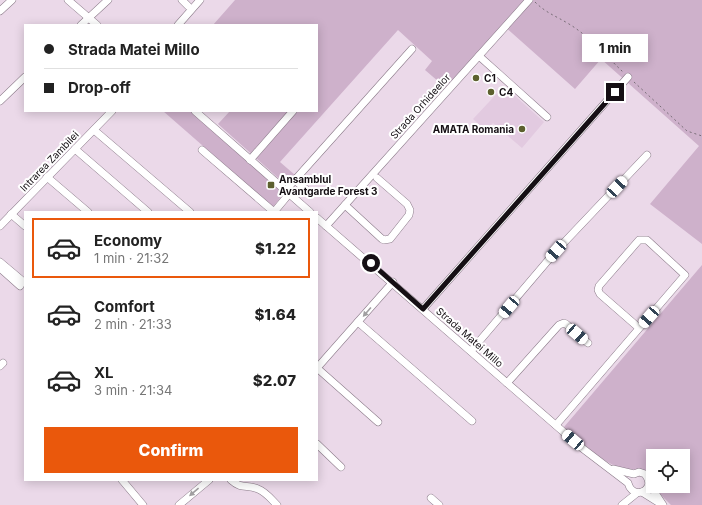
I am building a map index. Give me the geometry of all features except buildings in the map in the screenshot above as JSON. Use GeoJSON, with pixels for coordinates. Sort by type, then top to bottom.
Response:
{"type":"FeatureCollection","features":[{"type":"Feature","properties":{"kind":"street"},"geometry":{"type":"LineString","coordinates":[[0,11],[12,0]]}},
{"type":"Feature","properties":{"kind":"street"},"geometry":{"type":"LineString","coordinates":[[68,0],[96,24]]}},
{"type":"Feature","properties":{"kind":"street"},"geometry":{"type":"LineString","coordinates":[[82,24],[108,0]]}},
{"type":"Feature","properties":{"kind":"street"},"geometry":{"type":"LineString","coordinates":[[182,0],[188,6]]}},
{"type":"Feature","properties":{"kind":"street"},"geometry":{"type":"LineString","coordinates":[[179,24],[200,0]]}},
{"type":"Feature","properties":{"kind":"street","name":"Strada Orhideelor"},"geometry":{"type":"LineString","coordinates":[[326,226],[529,0]]}},
{"type":"Feature","properties":{"kind":"street"},"geometry":{"type":"LineString","coordinates":[[275,211],[295,180],[412,49]]}},
{"type":"Feature","properties":{"kind":"street"},"geometry":{"type":"LineString","coordinates":[[479,56],[547,117]]}},
{"type":"Feature","properties":{"kind":"street"},"geometry":{"type":"LineString","coordinates":[[423,309],[628,77]]}},
{"type":"Feature","properties":{"kind":"street"},"geometry":{"type":"LineString","coordinates":[[0,101],[24,78]]}},
{"type":"Feature","properties":{"kind":"street","name":"Intrarea Zambilei"},"geometry":{"type":"LineString","coordinates":[[0,226],[111,112]]}},
{"type":"Feature","properties":{"kind":"street"},"geometry":{"type":"LineString","coordinates":[[196,112],[309,211]]}},
{"type":"Feature","properties":{"kind":"street"},"geometry":{"type":"LineString","coordinates":[[250,160],[292,112]]}},
{"type":"Feature","properties":{"kind":"street"},"geometry":{"type":"LineString","coordinates":[[94,130],[189,211]]}},
{"type":"Feature","properties":{"kind":"street"},"geometry":{"type":"LineString","coordinates":[[75,149],[147,211]]}},
{"type":"Feature","properties":{"kind":"street"},"geometry":{"type":"LineString","coordinates":[[202,150],[273,211]]}},
{"type":"Feature","properties":{"kind":"street"},"geometry":{"type":"LineString","coordinates":[[471,352],[556,251],[647,155]]}},
{"type":"Feature","properties":{"kind":"street"},"geometry":{"type":"LineString","coordinates":[[47,177],[87,211]]}},
{"type":"Feature","properties":{"kind":"street"},"geometry":{"type":"LineString","coordinates":[[345,205],[382,239],[390,239],[409,215],[410,210],[407,204],[377,178]]}},
{"type":"Feature","properties":{"kind":"street"},"geometry":{"type":"LineString","coordinates":[[295,180],[311,194]]}},
{"type":"Feature","properties":{"kind":"street"},"geometry":{"type":"LineString","coordinates":[[11,214],[24,225]]}},
{"type":"Feature","properties":{"kind":"street","name":"Strada Matei Millo"},"geometry":{"type":"LineString","coordinates":[[318,219],[393,282],[507,383],[598,460],[611,469],[629,486],[662,505]]}},
{"type":"Feature","properties":{"kind":"street"},"geometry":{"type":"LineString","coordinates":[[556,425],[639,328],[685,274],[647,240],[639,240],[599,286],[598,290],[600,294],[639,328]]}},
{"type":"Feature","properties":{"kind":"street"},"geometry":{"type":"LineString","coordinates":[[0,262],[23,284]]}},
{"type":"Feature","properties":{"kind":"street"},"geometry":{"type":"LineString","coordinates":[[0,268],[23,284]]}},
{"type":"Feature","properties":{"kind":"street"},"geometry":{"type":"LineString","coordinates":[[318,367],[393,282]]}},
{"type":"Feature","properties":{"kind":"street"},"geometry":{"type":"LineString","coordinates":[[358,322],[472,421]]}},
{"type":"Feature","properties":{"kind":"street"},"geometry":{"type":"LineString","coordinates":[[507,383],[559,324],[566,324],[588,343]]}},
{"type":"Feature","properties":{"kind":"street"},"geometry":{"type":"LineString","coordinates":[[318,369],[378,422]]}},
{"type":"Feature","properties":{"kind":"street"},"geometry":{"type":"LineString","coordinates":[[318,445],[341,467]]}},
{"type":"Feature","properties":{"kind":"street","name":"Strada Matei Millo"},"geometry":{"type":"LineString","coordinates":[[611,469],[634,474],[639,472],[646,476]]}},
{"type":"Feature","properties":{"kind":"street"},"geometry":{"type":"LineString","coordinates":[[624,504],[630,478],[634,474]]}},
{"type":"Feature","properties":{"kind":"street"},"geometry":{"type":"LineString","coordinates":[[123,481],[143,505]]}},
{"type":"Feature","properties":{"kind":"street"},"geometry":{"type":"LineString","coordinates":[[179,505],[208,481]]}},
{"type":"Feature","properties":{"kind":"street"},"geometry":{"type":"LineString","coordinates":[[232,481],[237,485],[244,487],[250,486],[257,488],[266,493],[277,505]]}},
{"type":"Feature","properties":{"kind":"street"},"geometry":{"type":"LineString","coordinates":[[624,504],[646,490]]}},
{"type":"Feature","properties":{"kind":"street","name":"Strada Matei Millo"},"geometry":{"type":"LineString","coordinates":[[655,493],[662,505]]}},
{"type":"Feature","properties":{"kind":"street"},"geometry":{"type":"LineString","coordinates":[[430,498],[439,505]]}},
{"type":"Feature","properties":{"kind":"path"},"geometry":{"type":"LineString","coordinates":[[533,0],[548,12],[569,24],[583,35],[687,131],[702,136]]}},
{"type":"Feature","properties":{"kind":"shaded area"},"geometry":{"type":"Polygon","coordinates":[[[235,0],[702,0],[702,244],[650,204],[699,146],[601,59],[575,89],[503,25],[446,88],[425,70],[432,61],[398,30],[280,162],[295,175],[286,185],[218,124],[229,112],[318,112],[318,24],[214,24],[235,0]]]}},
{"type":"Feature","properties":{"kind":"shaded area"},"geometry":{"type":"Polygon","coordinates":[[[504,86],[544,122],[522,148],[493,123],[486,131],[473,119],[504,86]]]}},
{"type":"Feature","properties":{"kind":"shaded area"},"geometry":{"type":"Polygon","coordinates":[[[164,112],[192,112],[284,193],[273,207],[164,112]]]}},
{"type":"Feature","properties":{"kind":"shaded area"},"geometry":{"type":"Polygon","coordinates":[[[702,265],[702,505],[671,505],[659,493],[690,493],[690,449],[646,449],[646,472],[639,469],[627,470],[614,466],[606,461],[564,427],[702,265]]]}},
{"type":"Feature","properties":{"kind":"place","name":"C1"},"geometry":{"type":"Point","coordinates":[476,78]}},
{"type":"Feature","properties":{"kind":"place","name":"C4"},"geometry":{"type":"Point","coordinates":[491,92]}},
{"type":"Feature","properties":{"kind":"place","name":"AMATA Romania"},"geometry":{"type":"Point","coordinates":[522,129]}},
{"type":"Feature","properties":{"kind":"place","name":"Ansamblul Avantgarde Forest 3"},"geometry":{"type":"Point","coordinates":[271,185]}},
{"type":"Feature","properties":{"kind":"route"},"geometry":{"type":"LineString","coordinates":[[371,263],[423,309],[615,92]]}}]}
